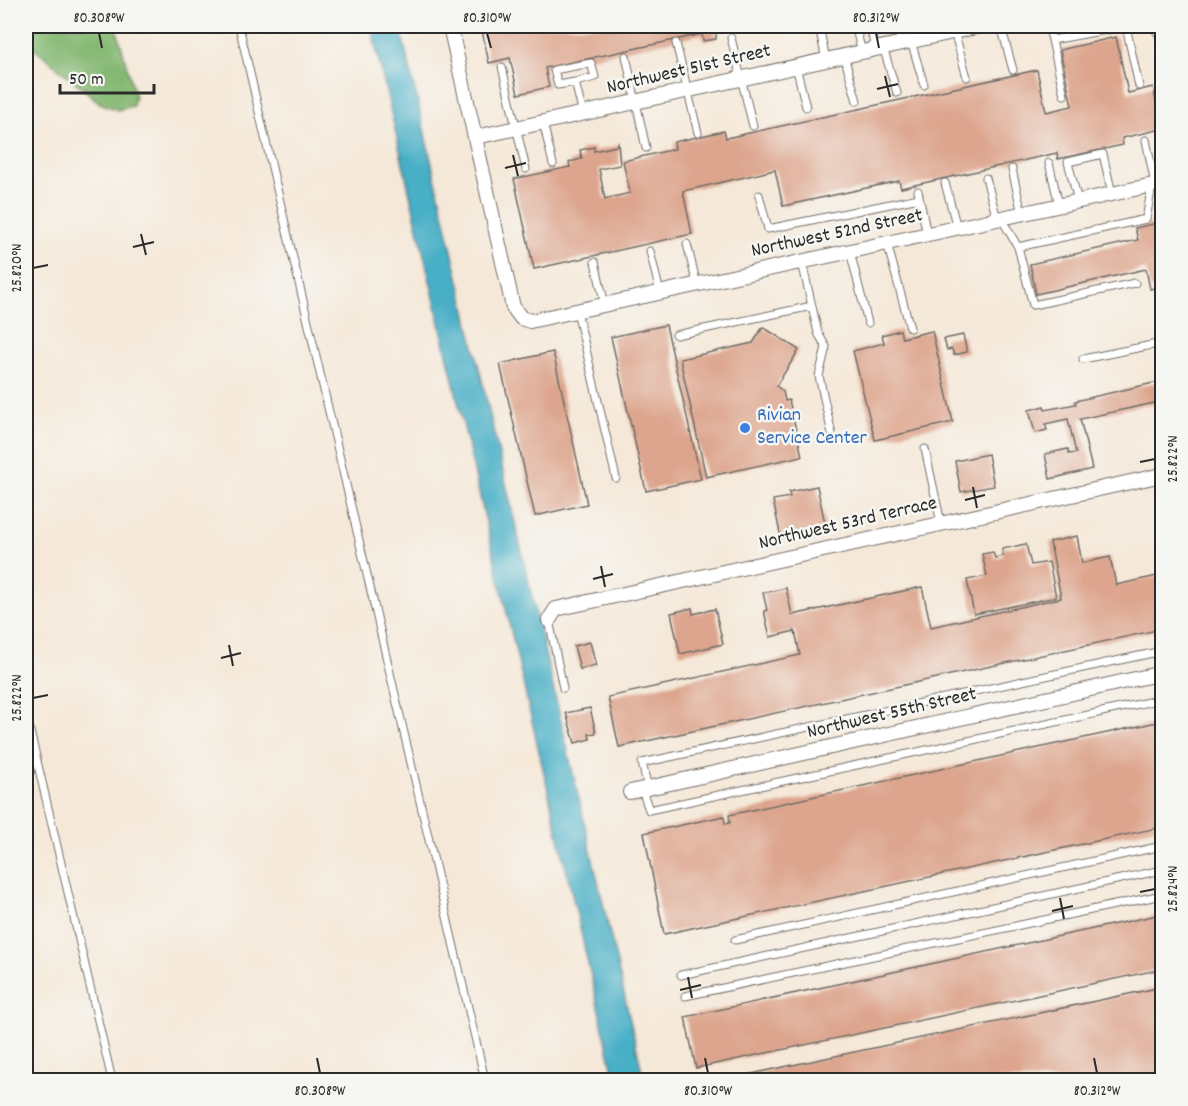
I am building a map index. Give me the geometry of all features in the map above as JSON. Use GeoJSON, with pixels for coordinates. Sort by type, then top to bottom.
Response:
{"type":"FeatureCollection","features":[{"type":"Feature","properties":{"kind":"street"},"geometry":{"type":"LineString","coordinates":[[450,26],[476,138]]}},
{"type":"Feature","properties":{"kind":"street","name":"Northwest 51st Street"},"geometry":{"type":"LineString","coordinates":[[476,138],[906,42],[950,30],[980,26]]}},
{"type":"Feature","properties":{"kind":"street","name":"Northwest 52nd Street"},"geometry":{"type":"LineString","coordinates":[[476,138],[513,307],[521,318],[530,321],[1157,184]]}},
{"type":"Feature","properties":{"kind":"street","name":"Northwest 53rd Terrace"},"geometry":{"type":"LineString","coordinates":[[549,620],[556,609],[1162,475]]}},
{"type":"Feature","properties":{"kind":"street","name":"Northwest 55th Street"},"geometry":{"type":"LineString","coordinates":[[640,790],[1162,673]]}},
{"type":"Feature","properties":{"kind":"lane"},"geometry":{"type":"LineString","coordinates":[[239,26],[485,1080]]}},
{"type":"Feature","properties":{"kind":"lane"},"geometry":{"type":"LineString","coordinates":[[819,26],[826,60]]}},
{"type":"Feature","properties":{"kind":"lane"},"geometry":{"type":"LineString","coordinates":[[855,26],[873,49],[897,93]]}},
{"type":"Feature","properties":{"kind":"lane"},"geometry":{"type":"LineString","coordinates":[[870,26],[873,49]]}},
{"type":"Feature","properties":{"kind":"lane"},"geometry":{"type":"LineString","coordinates":[[897,26],[924,85]]}},
{"type":"Feature","properties":{"kind":"lane"},"geometry":{"type":"LineString","coordinates":[[1001,26],[1013,70]]}},
{"type":"Feature","properties":{"kind":"lane"},"geometry":{"type":"LineString","coordinates":[[1048,26],[1064,95]]}},
{"type":"Feature","properties":{"kind":"lane"},"geometry":{"type":"LineString","coordinates":[[1052,40],[1117,27],[1127,31],[1139,86]]}},
{"type":"Feature","properties":{"kind":"lane"},"geometry":{"type":"LineString","coordinates":[[950,30],[967,77]]}},
{"type":"Feature","properties":{"kind":"lane"},"geometry":{"type":"LineString","coordinates":[[731,38],[753,126]]}},
{"type":"Feature","properties":{"kind":"lane"},"geometry":{"type":"LineString","coordinates":[[676,43],[698,133]]}},
{"type":"Feature","properties":{"kind":"lane"},"geometry":{"type":"LineString","coordinates":[[626,56],[646,148]]}},
{"type":"Feature","properties":{"kind":"lane"},"geometry":{"type":"LineString","coordinates":[[844,56],[857,101]]}},
{"type":"Feature","properties":{"kind":"lane"},"geometry":{"type":"LineString","coordinates":[[591,63],[595,76],[575,82],[558,85],[555,70],[591,63]]}},
{"type":"Feature","properties":{"kind":"lane"},"geometry":{"type":"LineString","coordinates":[[796,66],[806,107]]}},
{"type":"Feature","properties":{"kind":"lane"},"geometry":{"type":"LineString","coordinates":[[502,68],[526,169]]}},
{"type":"Feature","properties":{"kind":"lane"},"geometry":{"type":"LineString","coordinates":[[575,82],[583,114]]}},
{"type":"Feature","properties":{"kind":"lane"},"geometry":{"type":"LineString","coordinates":[[543,122],[553,164]]}},
{"type":"Feature","properties":{"kind":"lane"},"geometry":{"type":"LineString","coordinates":[[1018,247],[1146,219],[1157,184],[1146,140]]}},
{"type":"Feature","properties":{"kind":"lane"},"geometry":{"type":"LineString","coordinates":[[1078,201],[1068,162],[1103,154],[1112,194]]}},
{"type":"Feature","properties":{"kind":"lane"},"geometry":{"type":"LineString","coordinates":[[1049,163],[1059,206]]}},
{"type":"Feature","properties":{"kind":"lane"},"geometry":{"type":"LineString","coordinates":[[1012,169],[1022,214]]}},
{"type":"Feature","properties":{"kind":"lane"},"geometry":{"type":"LineString","coordinates":[[986,178],[999,219],[1018,247],[1033,305],[1135,283]]}},
{"type":"Feature","properties":{"kind":"lane"},"geometry":{"type":"LineString","coordinates":[[945,183],[957,228]]}},
{"type":"Feature","properties":{"kind":"lane"},"geometry":{"type":"LineString","coordinates":[[759,195],[768,229],[918,195],[927,235]]}},
{"type":"Feature","properties":{"kind":"lane"},"geometry":{"type":"LineString","coordinates":[[887,243],[910,328]]}},
{"type":"Feature","properties":{"kind":"lane"},"geometry":{"type":"LineString","coordinates":[[687,244],[697,285]]}},
{"type":"Feature","properties":{"kind":"lane"},"geometry":{"type":"LineString","coordinates":[[650,251],[660,293]]}},
{"type":"Feature","properties":{"kind":"lane"},"geometry":{"type":"LineString","coordinates":[[850,251],[868,323]]}},
{"type":"Feature","properties":{"kind":"lane"},"geometry":{"type":"LineString","coordinates":[[595,262],[605,305]]}},
{"type":"Feature","properties":{"kind":"lane"},"geometry":{"type":"LineString","coordinates":[[802,262],[818,333],[826,347],[819,376],[832,434]]}},
{"type":"Feature","properties":{"kind":"lane"},"geometry":{"type":"LineString","coordinates":[[676,335],[812,306]]}},
{"type":"Feature","properties":{"kind":"lane"},"geometry":{"type":"LineString","coordinates":[[577,311],[616,478]]}},
{"type":"Feature","properties":{"kind":"lane"},"geometry":{"type":"LineString","coordinates":[[1083,359],[1162,344]]}},
{"type":"Feature","properties":{"kind":"lane"},"geometry":{"type":"LineString","coordinates":[[925,449],[941,523]]}},
{"type":"Feature","properties":{"kind":"lane"},"geometry":{"type":"LineString","coordinates":[[549,620],[563,688]]}},
{"type":"Feature","properties":{"kind":"lane"},"geometry":{"type":"LineString","coordinates":[[1162,651],[642,763],[640,790],[649,810],[1162,699]]}},
{"type":"Feature","properties":{"kind":"lane"},"geometry":{"type":"LineString","coordinates":[[26,714],[112,1080]]}},
{"type":"Feature","properties":{"kind":"lane"},"geometry":{"type":"LineString","coordinates":[[735,940],[1162,846]]}},
{"type":"Feature","properties":{"kind":"lane"},"geometry":{"type":"LineString","coordinates":[[681,975],[1162,870]]}},
{"type":"Feature","properties":{"kind":"lane"},"geometry":{"type":"LineString","coordinates":[[685,996],[1162,895]]}},
{"type":"Feature","properties":{"kind":"green space"},"geometry":{"type":"Polygon","coordinates":[[[26,26],[116,26],[135,96],[133,106],[118,110],[100,103],[26,41],[26,26]]]}},
{"type":"Feature","properties":{"kind":"water"},"geometry":{"type":"Polygon","coordinates":[[[371,26],[400,26],[644,1080],[615,1080],[371,26]]]}},
{"type":"Feature","properties":{"kind":"building"},"geometry":{"type":"Polygon","coordinates":[[[481,26],[724,27],[716,28],[716,39],[703,41],[702,34],[545,68],[549,87],[518,94],[510,58],[489,63],[481,26]]]}},
{"type":"Feature","properties":{"kind":"building"},"geometry":{"type":"Polygon","coordinates":[[[1116,37],[1128,93],[1153,87],[1162,129],[1122,138],[1123,145],[1058,159],[1057,153],[901,188],[899,181],[783,206],[775,170],[683,191],[692,234],[534,269],[514,179],[570,167],[569,162],[582,159],[580,150],[594,147],[594,151],[616,146],[618,143],[620,165],[599,169],[605,199],[630,193],[623,161],[675,149],[674,142],[724,131],[726,138],[1037,70],[1046,112],[1072,106],[1060,50],[1116,37]]]}},
{"type":"Feature","properties":{"kind":"building"},"geometry":{"type":"Polygon","coordinates":[[[1162,222],[1162,286],[1150,289],[1146,269],[1036,294],[1030,264],[1138,240],[1135,228],[1162,222]]]}},
{"type":"Feature","properties":{"kind":"building"},"geometry":{"type":"Polygon","coordinates":[[[666,325],[701,479],[646,491],[611,337],[666,325]]]}},
{"type":"Feature","properties":{"kind":"building","name":"Rivian Service Center"},"geometry":{"type":"Polygon","coordinates":[[[763,327],[799,350],[776,386],[783,391],[785,401],[789,400],[802,456],[706,477],[680,359],[753,343],[763,327]]]}},
{"type":"Feature","properties":{"kind":"building"},"geometry":{"type":"Polygon","coordinates":[[[900,330],[902,338],[932,331],[953,422],[875,440],[853,351],[884,343],[882,335],[900,330]]]}},
{"type":"Feature","properties":{"kind":"building"},"geometry":{"type":"Polygon","coordinates":[[[963,335],[967,352],[954,355],[952,349],[947,350],[944,339],[963,335]]]}},
{"type":"Feature","properties":{"kind":"building"},"geometry":{"type":"Polygon","coordinates":[[[553,352],[587,504],[535,516],[500,364],[553,352]]]}},
{"type":"Feature","properties":{"kind":"building"},"geometry":{"type":"Polygon","coordinates":[[[1162,381],[1162,415],[1159,402],[1080,419],[1092,469],[1050,479],[1045,454],[1068,449],[1069,454],[1076,453],[1068,419],[1045,424],[1047,430],[1035,433],[1029,410],[1044,406],[1045,410],[1076,404],[1075,401],[1162,381]]]}},
{"type":"Feature","properties":{"kind":"building"},"geometry":{"type":"Polygon","coordinates":[[[988,454],[994,486],[961,492],[955,461],[988,454]]]}},
{"type":"Feature","properties":{"kind":"building"},"geometry":{"type":"Polygon","coordinates":[[[817,486],[826,528],[781,538],[773,500],[790,497],[789,492],[817,486]]]}},
{"type":"Feature","properties":{"kind":"building"},"geometry":{"type":"Polygon","coordinates":[[[1077,536],[1082,563],[1110,557],[1116,585],[1162,575],[1162,629],[619,747],[608,697],[800,655],[795,631],[770,637],[764,611],[767,610],[763,593],[786,588],[792,615],[922,587],[931,627],[1061,598],[1050,542],[1077,536]]]}},
{"type":"Feature","properties":{"kind":"building"},"geometry":{"type":"Polygon","coordinates":[[[1026,544],[1031,565],[1049,562],[1056,597],[974,614],[967,580],[987,576],[982,554],[993,552],[995,558],[1003,556],[1002,549],[1026,544]]]}},
{"type":"Feature","properties":{"kind":"building"},"geometry":{"type":"Polygon","coordinates":[[[692,608],[693,614],[715,609],[723,644],[680,654],[671,613],[692,608]]]}},
{"type":"Feature","properties":{"kind":"building"},"geometry":{"type":"Polygon","coordinates":[[[590,642],[596,665],[580,669],[574,646],[590,642]]]}},
{"type":"Feature","properties":{"kind":"building"},"geometry":{"type":"Polygon","coordinates":[[[590,708],[596,733],[589,734],[590,739],[575,743],[566,713],[590,708]]]}},
{"type":"Feature","properties":{"kind":"building"},"geometry":{"type":"Polygon","coordinates":[[[1162,721],[1162,827],[664,934],[644,833],[724,816],[725,824],[730,823],[729,815],[1162,721]]]}},
{"type":"Feature","properties":{"kind":"building"},"geometry":{"type":"Polygon","coordinates":[[[1162,914],[1162,969],[696,1068],[685,1017],[1162,914]]]}},
{"type":"Feature","properties":{"kind":"building"},"geometry":{"type":"Polygon","coordinates":[[[1162,987],[1162,1080],[727,1080],[727,1079],[1162,987]]]}},
{"type":"Feature","properties":{"kind":"place","name":"Rivian Service Center"},"geometry":{"type":"Point","coordinates":[745,428]}}]}
